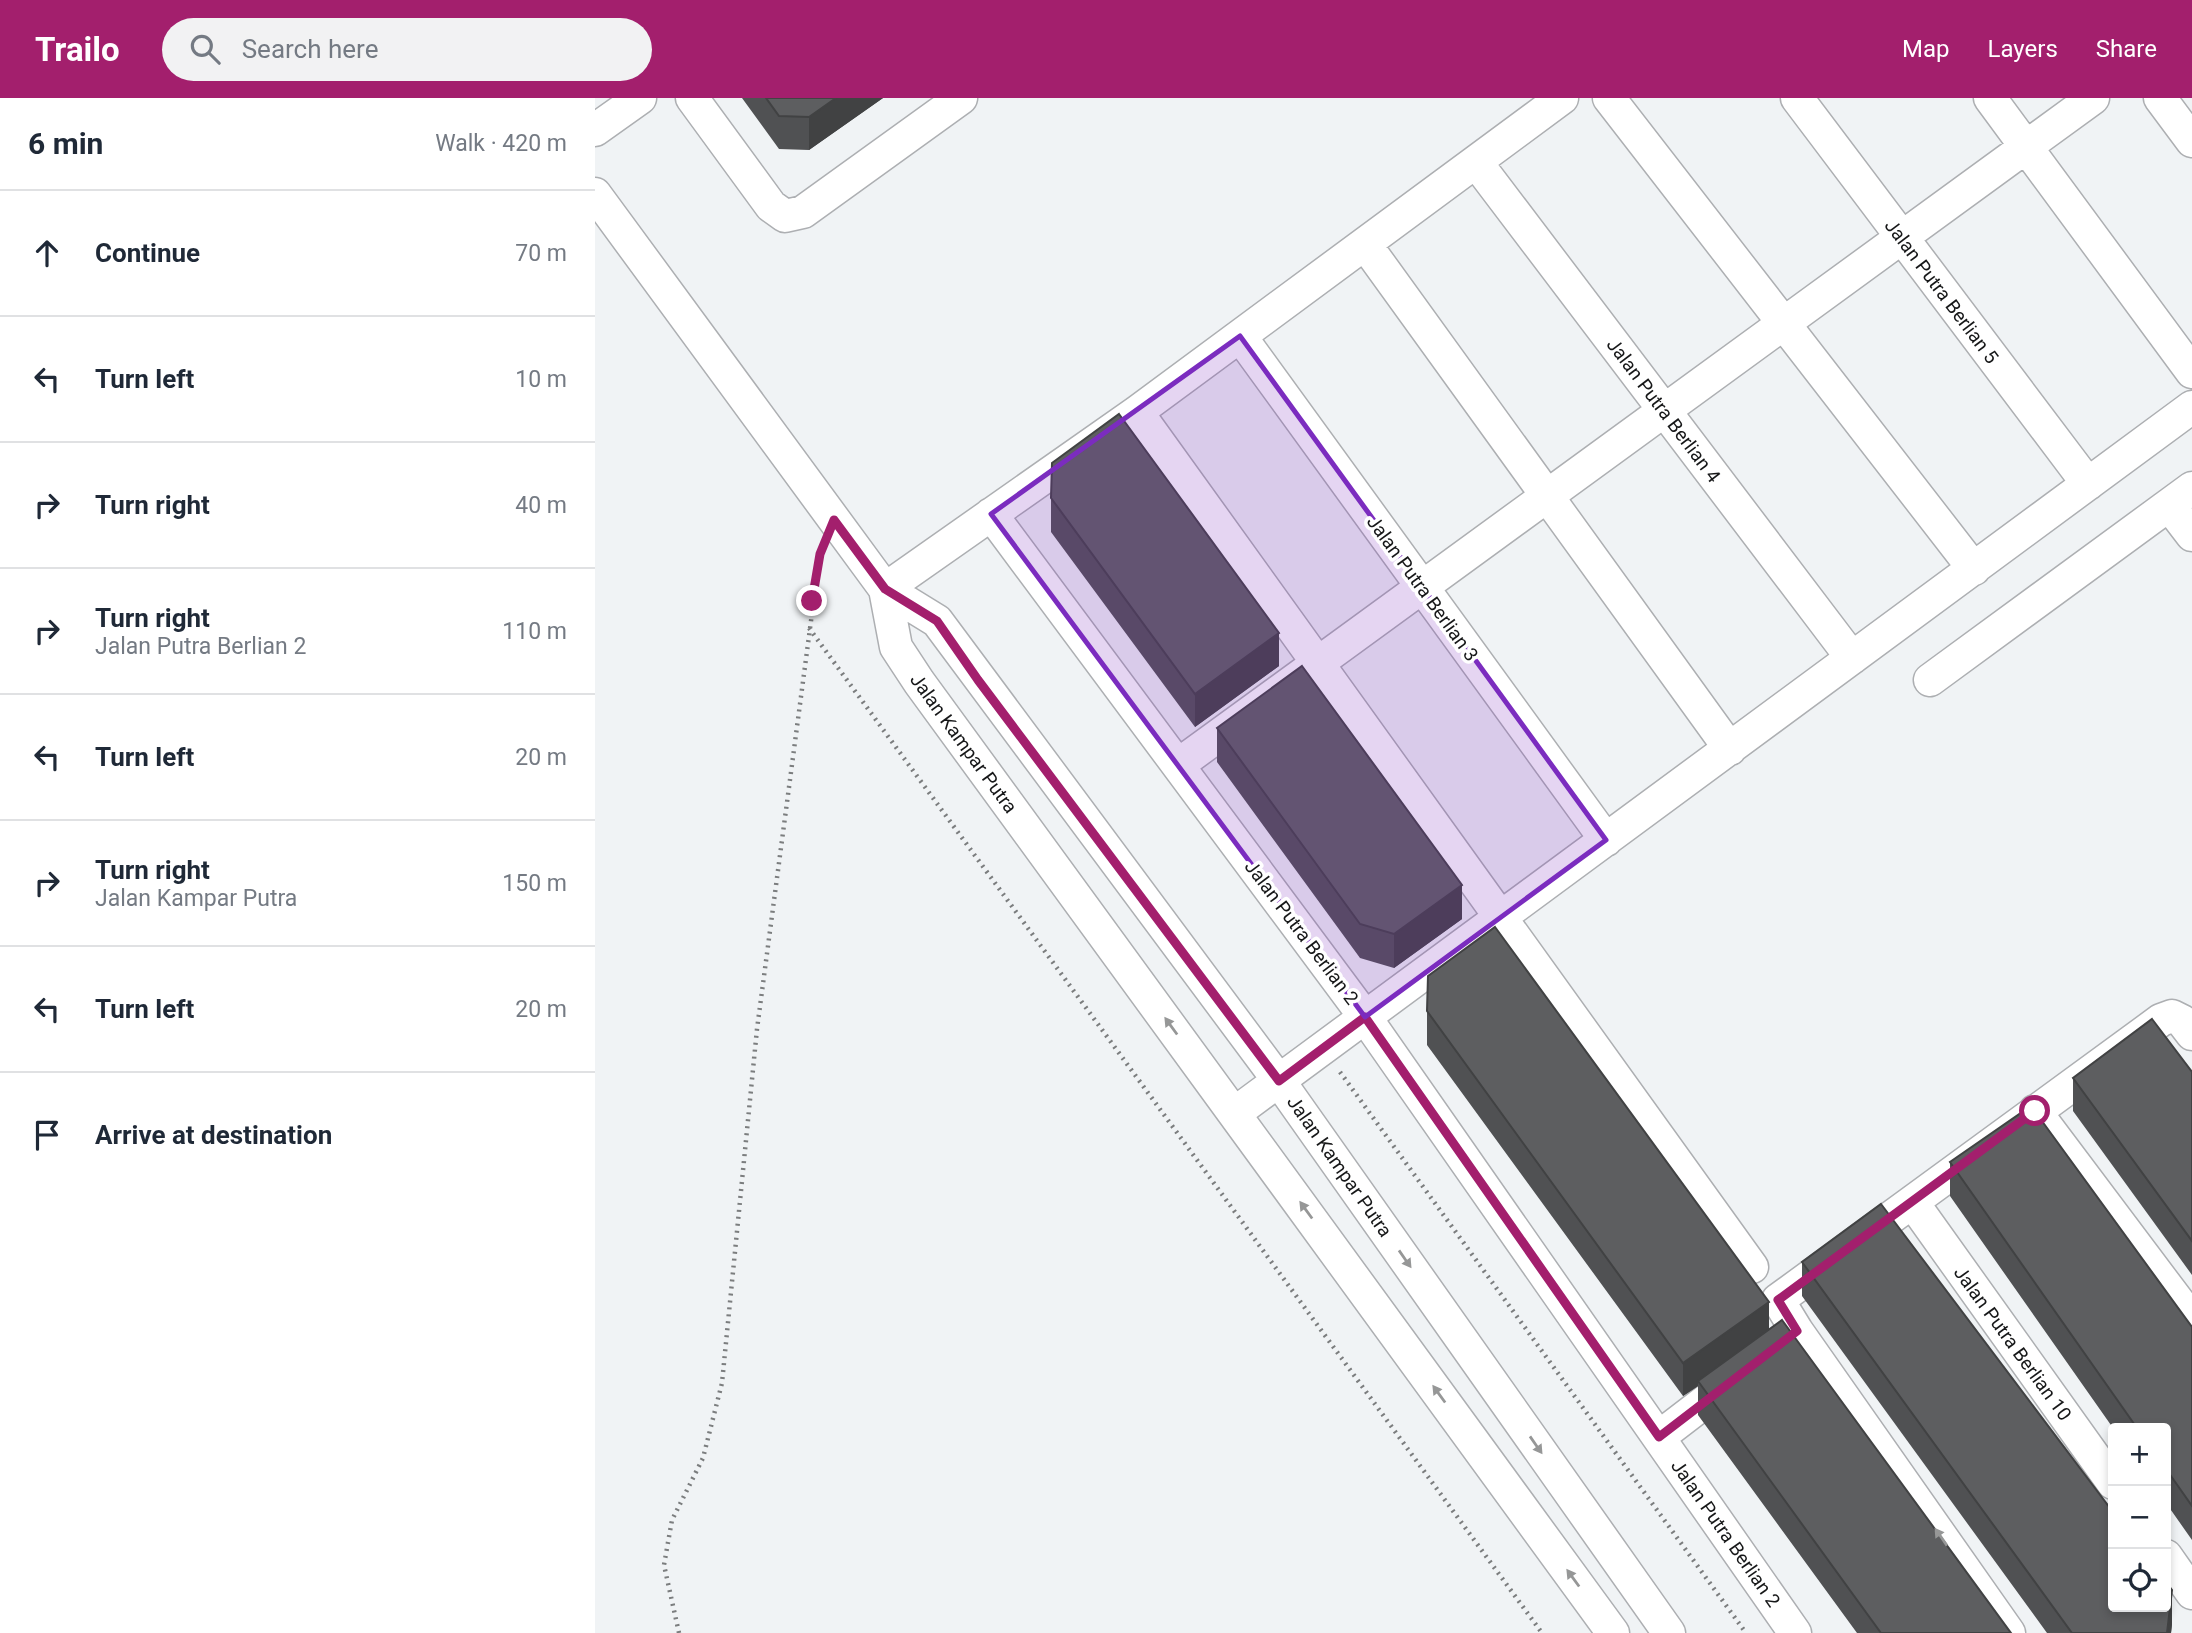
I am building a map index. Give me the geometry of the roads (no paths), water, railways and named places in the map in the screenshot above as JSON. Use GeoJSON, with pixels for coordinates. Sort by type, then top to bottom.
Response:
{"type":"FeatureCollection","features":[{"type":"Feature","properties":{"kind":"street"},"geometry":{"type":"LineString","coordinates":[[595,130],[640,98]]}},
{"type":"Feature","properties":{"kind":"street"},"geometry":{"type":"LineString","coordinates":[[692,98],[771,206],[785,216],[803,212],[961,98]]}},
{"type":"Feature","properties":{"kind":"street"},"geometry":{"type":"LineString","coordinates":[[885,589],[1137,412],[1562,98]]}},
{"type":"Feature","properties":{"kind":"street"},"geometry":{"type":"LineString","coordinates":[[1609,98],[1974,569]]}},
{"type":"Feature","properties":{"kind":"street","name":"Jalan Putra Berlian 5"},"geometry":{"type":"LineString","coordinates":[[1797,98],[2088,484]]}},
{"type":"Feature","properties":{"kind":"street"},"geometry":{"type":"LineString","coordinates":[[1990,98],[2192,372]]}},
{"type":"Feature","properties":{"kind":"street"},"geometry":{"type":"LineString","coordinates":[[1178,765],[2093,98]]}},
{"type":"Feature","properties":{"kind":"street"},"geometry":{"type":"LineString","coordinates":[[2160,98],[2192,141]]}},
{"type":"Feature","properties":{"kind":"street","name":"Jalan Putra Berlian 4"},"geometry":{"type":"LineString","coordinates":[[1476,162],[1852,658]]}},
{"type":"Feature","properties":{"kind":"street","name":"Jalan Kampar Putra"},"geometry":{"type":"LineString","coordinates":[[595,194],[885,589],[937,621],[978,680],[1279,1081],[1669,1633]]}},
{"type":"Feature","properties":{"kind":"street"},"geometry":{"type":"LineString","coordinates":[[1365,244],[1730,748]]}},
{"type":"Feature","properties":{"kind":"street","name":"Jalan Putra Berlian 3"},"geometry":{"type":"LineString","coordinates":[[1240,336],[1606,840]]}},
{"type":"Feature","properties":{"kind":"street"},"geometry":{"type":"LineString","coordinates":[[1235,1113],[2192,407]]}},
{"type":"Feature","properties":{"kind":"street"},"geometry":{"type":"LineString","coordinates":[[1137,412],[1752,1267]]}},
{"type":"Feature","properties":{"kind":"street"},"geometry":{"type":"LineString","coordinates":[[1930,680],[2181,496],[2192,535]]}},
{"type":"Feature","properties":{"kind":"street","name":"Jalan Putra Berlian 2"},"geometry":{"type":"LineString","coordinates":[[991,514],[1365,1017],[1795,1633]]}},
{"type":"Feature","properties":{"kind":"street","name":"Jalan Kampar Putra"},"geometry":{"type":"LineString","coordinates":[[885,589],[896,647],[904,659],[1613,1633]]}},
{"type":"Feature","properties":{"kind":"street"},"geometry":{"type":"LineString","coordinates":[[2009,1633],[1775,1348],[1778,1300],[2161,1020],[2172,1016],[2182,1021],[2192,1034]]}},
{"type":"Feature","properties":{"kind":"street"},"geometry":{"type":"LineString","coordinates":[[2035,1111],[2192,1320]]}},
{"type":"Feature","properties":{"kind":"street","name":"Jalan Putra Berlian 10"},"geometry":{"type":"LineString","coordinates":[[1913,1203],[2108,1476]]}},
{"type":"Feature","properties":{"kind":"street"},"geometry":{"type":"LineString","coordinates":[[1659,1437],[1775,1348]]}},
{"type":"Feature","properties":{"kind":"street"},"geometry":{"type":"LineString","coordinates":[[2171,1563],[2192,1593]]}}]}
